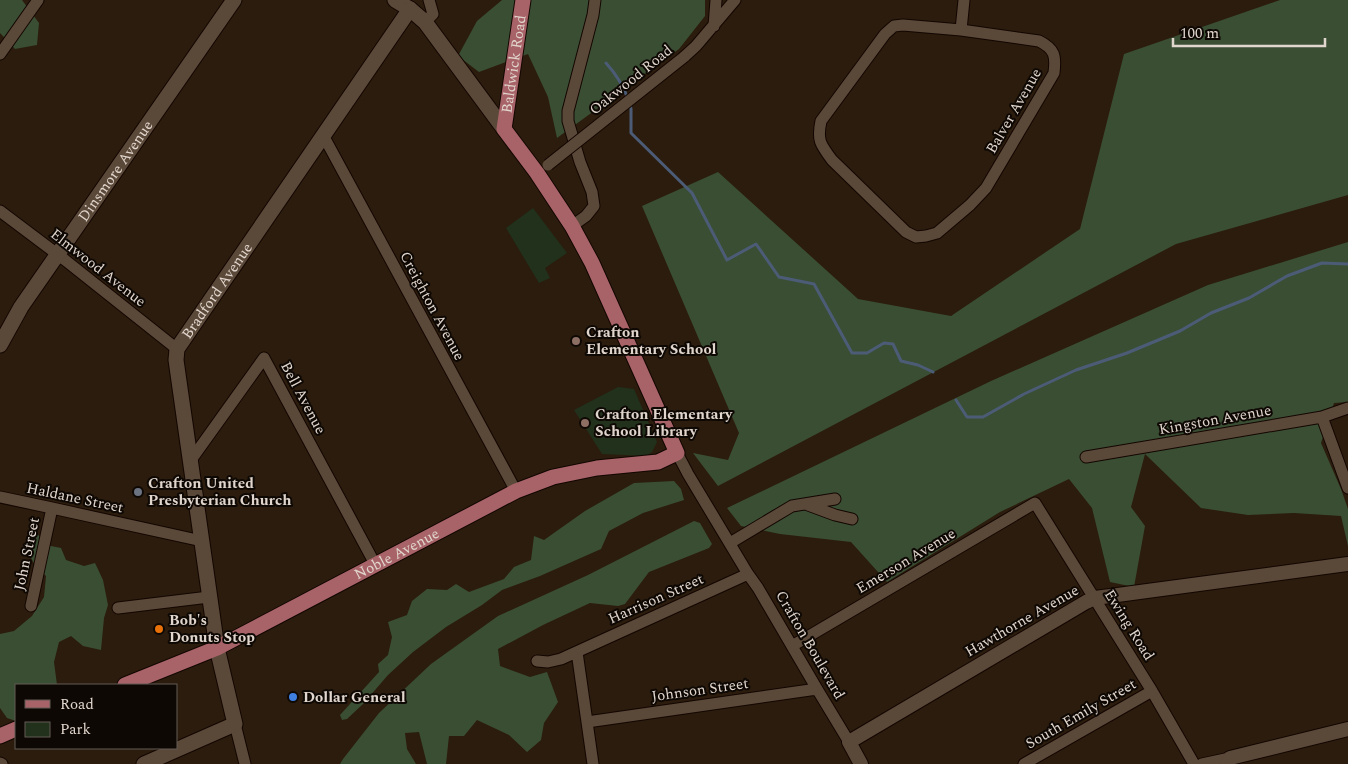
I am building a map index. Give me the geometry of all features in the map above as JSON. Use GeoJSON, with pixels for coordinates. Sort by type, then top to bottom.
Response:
{"type":"FeatureCollection","features":[{"type":"Feature","properties":{"kind":"main road","name":"Dinsmore Avenue"},"geometry":{"type":"LineString","coordinates":[[0,345],[21,307],[234,0]]}},
{"type":"Feature","properties":{"kind":"main road"},"geometry":{"type":"LineString","coordinates":[[395,0],[410,9],[425,22],[504,129],[542,169],[592,263],[677,453]]}},
{"type":"Feature","properties":{"kind":"main road","name":"Baldwick Road"},"geometry":{"type":"LineString","coordinates":[[504,129],[523,0]]}},
{"type":"Feature","properties":{"kind":"main road","name":"Bradford Avenue"},"geometry":{"type":"LineString","coordinates":[[235,724],[217,648],[209,597],[176,360],[177,350],[410,9]]}},
{"type":"Feature","properties":{"kind":"main road","name":"Noble Avenue"},"geometry":{"type":"LineString","coordinates":[[127,684],[217,648],[516,491],[553,477],[597,468],[658,462],[677,453]]}},
{"type":"Feature","properties":{"kind":"main road"},"geometry":{"type":"LineString","coordinates":[[144,764],[235,724]]}},
{"type":"Feature","properties":{"kind":"main road"},"geometry":{"type":"LineString","coordinates":[[0,736],[15,729]]}},
{"type":"Feature","properties":{"kind":"street"},"geometry":{"type":"LineString","coordinates":[[0,54],[38,0]]}},
{"type":"Feature","properties":{"kind":"street"},"geometry":{"type":"LineString","coordinates":[[425,22],[433,14],[429,0]]}},
{"type":"Feature","properties":{"kind":"street"},"geometry":{"type":"LineString","coordinates":[[572,226],[586,216],[594,206],[592,192],[580,162],[568,121],[568,111],[593,15],[594,0]]}},
{"type":"Feature","properties":{"kind":"street"},"geometry":{"type":"LineString","coordinates":[[714,26],[716,0]]}},
{"type":"Feature","properties":{"kind":"street","name":"Oakwood Road"},"geometry":{"type":"LineString","coordinates":[[542,169],[684,57],[714,26],[735,0]]}},
{"type":"Feature","properties":{"kind":"street"},"geometry":{"type":"LineString","coordinates":[[961,30],[964,0]]}},
{"type":"Feature","properties":{"kind":"street","name":"Balver Avenue"},"geometry":{"type":"LineString","coordinates":[[903,25],[961,30],[1040,41],[1050,46],[1056,59],[1054,73],[986,188],[970,205],[937,233],[916,237],[906,232],[832,160],[822,147],[818,134],[821,121],[885,34],[894,26],[903,25]]}},
{"type":"Feature","properties":{"kind":"street","name":"Creighton Avenue"},"geometry":{"type":"LineString","coordinates":[[323,135],[516,491]]}},
{"type":"Feature","properties":{"kind":"street","name":"Elmwood Avenue"},"geometry":{"type":"LineString","coordinates":[[0,210],[177,350]]}},
{"type":"Feature","properties":{"kind":"street","name":"Bell Avenue"},"geometry":{"type":"LineString","coordinates":[[190,460],[264,358],[375,564]]}},
{"type":"Feature","properties":{"kind":"street","name":"Kingston Avenue"},"geometry":{"type":"LineString","coordinates":[[1086,458],[1322,417],[1348,408]]}},
{"type":"Feature","properties":{"kind":"street"},"geometry":{"type":"LineString","coordinates":[[1322,417],[1348,488]]}},
{"type":"Feature","properties":{"kind":"street","name":"Crafton Boulevard"},"geometry":{"type":"LineString","coordinates":[[677,453],[861,764]]}},
{"type":"Feature","properties":{"kind":"street","name":"Haldane Street"},"geometry":{"type":"LineString","coordinates":[[0,498],[202,541]]}},
{"type":"Feature","properties":{"kind":"street"},"geometry":{"type":"LineString","coordinates":[[730,543],[792,506],[835,499]]}},
{"type":"Feature","properties":{"kind":"street","name":"Ewing Road"},"geometry":{"type":"LineString","coordinates":[[1035,503],[1152,691],[1194,764]]}},
{"type":"Feature","properties":{"kind":"street","name":"Emerson Avenue"},"geometry":{"type":"LineString","coordinates":[[792,646],[1035,503]]}},
{"type":"Feature","properties":{"kind":"street"},"geometry":{"type":"LineString","coordinates":[[806,504],[852,519]]}},
{"type":"Feature","properties":{"kind":"street","name":"John Street"},"geometry":{"type":"LineString","coordinates":[[31,606],[52,508]]}},
{"type":"Feature","properties":{"kind":"street","name":"Hawthorne Avenue"},"geometry":{"type":"LineString","coordinates":[[849,742],[1095,598],[1348,564]]}},
{"type":"Feature","properties":{"kind":"street","name":"Harrison Street"},"geometry":{"type":"LineString","coordinates":[[537,661],[548,662],[561,659],[748,574]]}},
{"type":"Feature","properties":{"kind":"street"},"geometry":{"type":"LineString","coordinates":[[118,608],[209,597]]}},
{"type":"Feature","properties":{"kind":"street"},"geometry":{"type":"LineString","coordinates":[[576,652],[593,764]]}},
{"type":"Feature","properties":{"kind":"street","name":"Johnson Street"},"geometry":{"type":"LineString","coordinates":[[587,722],[817,689]]}},
{"type":"Feature","properties":{"kind":"street","name":"South Emily Street"},"geometry":{"type":"LineString","coordinates":[[1024,764],[1152,691]]}},
{"type":"Feature","properties":{"kind":"street","name":"Bradford Avenue"},"geometry":{"type":"LineString","coordinates":[[235,724],[245,764]]}},
{"type":"Feature","properties":{"kind":"street"},"geometry":{"type":"LineString","coordinates":[[1202,764],[1228,761],[1348,729]]}},
{"type":"Feature","properties":{"kind":"green space"},"geometry":{"type":"Polygon","coordinates":[[[0,0],[22,0],[39,23],[37,45],[15,49],[0,33],[0,0]]]}},
{"type":"Feature","properties":{"kind":"green space"},"geometry":{"type":"Polygon","coordinates":[[[502,0],[705,0],[705,16],[679,49],[557,138],[548,97],[528,54],[479,72],[458,56],[477,21],[502,0]]]}},
{"type":"Feature","properties":{"kind":"green space"},"geometry":{"type":"Polygon","coordinates":[[[1280,0],[1348,0],[1348,195],[1176,244],[718,486],[693,453],[728,460],[739,433],[642,206],[718,172],[858,299],[951,316],[1080,229],[1124,54],[1280,0]]]}},
{"type":"Feature","properties":{"kind":"green space"},"geometry":{"type":"Polygon","coordinates":[[[533,208],[567,253],[545,268],[550,278],[539,283],[506,228],[533,208]]]}},
{"type":"Feature","properties":{"kind":"green space"},"geometry":{"type":"Polygon","coordinates":[[[1348,242],[1348,402],[1334,403],[1321,443],[1348,509],[1348,546],[1341,516],[1294,513],[1248,515],[1201,508],[1145,454],[1131,507],[1145,526],[1134,587],[1110,582],[1092,508],[1069,479],[1000,512],[887,582],[851,542],[780,534],[741,526],[727,508],[991,381],[1208,285],[1348,242]]]}},
{"type":"Feature","properties":{"kind":"green space"},"geometry":{"type":"Polygon","coordinates":[[[618,387],[634,389],[657,442],[652,452],[646,456],[602,454],[574,410],[618,387]]]}},
{"type":"Feature","properties":{"kind":"green space"},"geometry":{"type":"Polygon","coordinates":[[[674,481],[681,489],[684,500],[643,513],[609,531],[601,549],[540,576],[502,590],[446,627],[413,652],[388,675],[363,704],[347,719],[342,720],[340,715],[379,672],[378,664],[388,655],[392,637],[388,622],[407,615],[412,601],[427,589],[447,590],[456,584],[469,592],[504,579],[514,567],[531,560],[534,536],[544,540],[585,511],[634,483],[674,481]]]}},
{"type":"Feature","properties":{"kind":"green space"},"geometry":{"type":"Polygon","coordinates":[[[694,521],[700,523],[712,544],[709,548],[649,572],[625,604],[618,606],[590,603],[498,649],[500,666],[530,677],[547,672],[558,702],[544,723],[541,740],[527,752],[509,735],[477,720],[464,736],[449,736],[446,764],[427,764],[419,732],[405,733],[407,749],[416,764],[340,764],[379,713],[431,664],[498,616],[588,575],[694,521]]]}},
{"type":"Feature","properties":{"kind":"green space"},"geometry":{"type":"Polygon","coordinates":[[[37,534],[51,546],[61,548],[66,560],[84,566],[95,563],[103,580],[108,605],[104,618],[101,650],[83,646],[71,636],[59,642],[54,662],[57,684],[15,684],[15,721],[7,718],[0,708],[0,634],[14,631],[32,616],[44,597],[46,576],[34,563],[30,555],[31,538],[37,534]]]}},
{"type":"Feature","properties":{"kind":"waterway"},"geometry":{"type":"LineString","coordinates":[[606,63],[619,80],[628,99]]}},
{"type":"Feature","properties":{"kind":"waterway"},"geometry":{"type":"LineString","coordinates":[[630,104],[631,133],[692,193],[727,260],[756,244],[779,277],[814,284],[852,353],[867,353],[884,343],[893,344],[901,361],[918,365],[933,372]]}},
{"type":"Feature","properties":{"kind":"waterway"},"geometry":{"type":"LineString","coordinates":[[956,400],[967,417],[983,417],[1024,394],[1076,370],[1127,353],[1180,331],[1211,313],[1249,298],[1287,276],[1322,263],[1348,264]]}},
{"type":"Feature","properties":{"kind":"place","name":"Crafton Elementary School"},"geometry":{"type":"Point","coordinates":[576,341]}},
{"type":"Feature","properties":{"kind":"place","name":"Crafton Elementary School Library"},"geometry":{"type":"Point","coordinates":[585,423]}},
{"type":"Feature","properties":{"kind":"place","name":"Crafton United Presbyterian Church"},"geometry":{"type":"Point","coordinates":[138,492]}},
{"type":"Feature","properties":{"kind":"place","name":"Bob's Donuts Stop"},"geometry":{"type":"Point","coordinates":[159,629]}},
{"type":"Feature","properties":{"kind":"place","name":"Dollar General"},"geometry":{"type":"Point","coordinates":[293,697]}}]}
